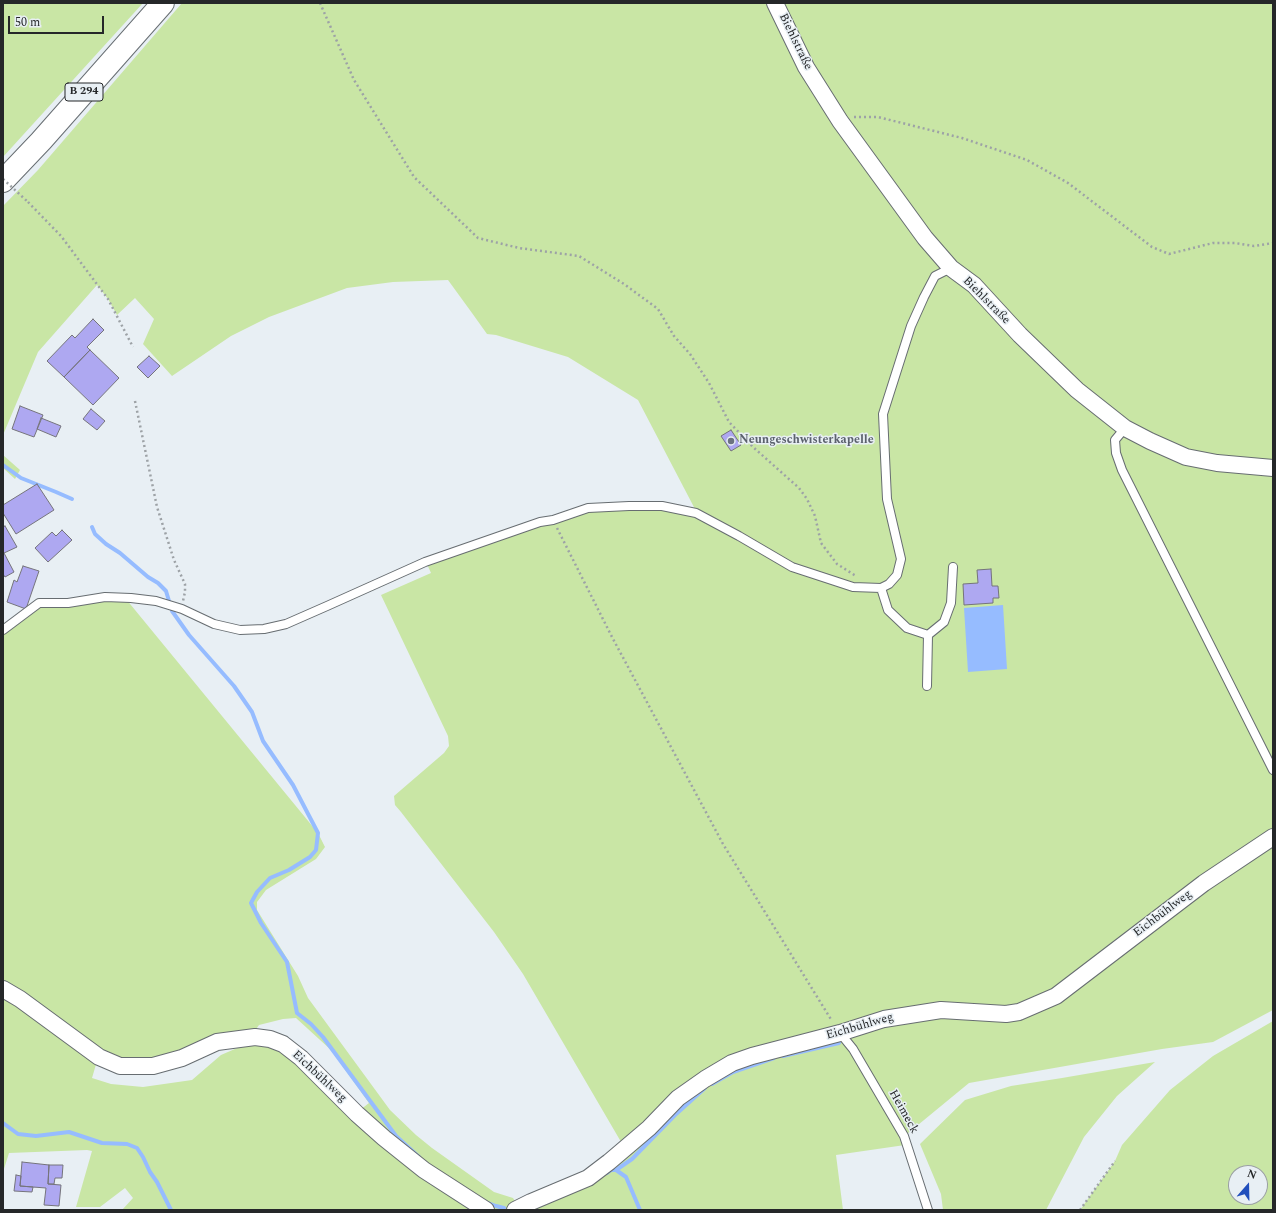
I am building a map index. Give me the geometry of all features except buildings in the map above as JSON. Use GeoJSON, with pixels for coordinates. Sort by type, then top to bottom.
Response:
{"type":"FeatureCollection","features":[{"type":"Feature","properties":{"kind":"highway","name":"B 294"},"geometry":{"type":"LineString","coordinates":[[3,180],[41,141],[163,3]]}},
{"type":"Feature","properties":{"kind":"street","name":"Biehlstraße"},"geometry":{"type":"LineString","coordinates":[[775,3],[806,67],[840,121],[925,238],[951,268],[974,286],[1020,335],[1077,390],[1125,428],[1186,457],[1217,463],[1273,468]]}},
{"type":"Feature","properties":{"kind":"street","name":"Eichbühlweg"},"geometry":{"type":"LineString","coordinates":[[515,1210],[588,1178],[649,1128],[678,1098],[705,1079],[732,1063],[752,1056],[840,1033],[884,1018],[941,1010],[1006,1014],[1019,1012],[1056,996],[1204,883],[1273,837]]}},
{"type":"Feature","properties":{"kind":"street","name":"Eichbühlweg"},"geometry":{"type":"LineString","coordinates":[[3,989],[20,999],[99,1057],[120,1066],[153,1066],[182,1058],[217,1042],[254,1037],[270,1039],[283,1044],[301,1058],[357,1114],[384,1138],[424,1170],[486,1210]]}},
{"type":"Feature","properties":{"kind":"lane"},"geometry":{"type":"LineString","coordinates":[[3,630],[39,603],[68,603],[105,597],[156,601],[182,609],[214,624],[240,630],[264,629],[286,624],[425,562],[540,522],[553,520],[588,508],[629,506],[662,506],[696,513],[740,536],[792,567],[853,587],[881,588],[890,584],[897,574],[901,559],[887,499],[883,414],[911,326],[924,297],[936,276],[951,268]]}},
{"type":"Feature","properties":{"kind":"lane"},"geometry":{"type":"LineString","coordinates":[[1125,428],[1115,440],[1116,453],[1122,470],[1273,770]]}},
{"type":"Feature","properties":{"kind":"lane"},"geometry":{"type":"LineString","coordinates":[[927,686],[928,635],[944,622],[951,603],[953,567]]}},
{"type":"Feature","properties":{"kind":"lane"},"geometry":{"type":"LineString","coordinates":[[881,588],[888,610],[907,628],[928,635]]}},
{"type":"Feature","properties":{"kind":"lane","name":"Heimeck"},"geometry":{"type":"LineString","coordinates":[[840,1033],[853,1049],[904,1136],[928,1210]]}},
{"type":"Feature","properties":{"kind":"path"},"geometry":{"type":"LineString","coordinates":[[320,3],[354,80],[414,177],[478,238],[519,248],[579,256],[624,284],[658,309],[674,336],[694,359],[729,422],[752,447],[798,488],[807,499],[816,516],[821,543],[837,564],[854,576],[861,577]]}},
{"type":"Feature","properties":{"kind":"path"},"geometry":{"type":"LineString","coordinates":[[840,121],[856,117],[878,118],[962,138],[1027,160],[1068,183],[1152,247],[1169,254],[1213,243],[1235,242],[1254,246],[1273,243]]}},
{"type":"Feature","properties":{"kind":"path"},"geometry":{"type":"LineString","coordinates":[[3,180],[28,202],[61,236],[108,299],[133,347]]}},
{"type":"Feature","properties":{"kind":"path"},"geometry":{"type":"LineString","coordinates":[[135,401],[157,507],[174,560],[185,584],[182,609]]}},
{"type":"Feature","properties":{"kind":"path"},"geometry":{"type":"LineString","coordinates":[[553,520],[612,637],[723,844],[840,1033]]}},
{"type":"Feature","properties":{"kind":"path"},"geometry":{"type":"LineString","coordinates":[[1080,1210],[1115,1161]]}},
{"type":"Feature","properties":{"kind":"green space"},"geometry":{"type":"Polygon","coordinates":[[[3,3],[143,3],[3,157],[3,3]]]}},
{"type":"Feature","properties":{"kind":"green space"},"geometry":{"type":"Polygon","coordinates":[[[182,3],[1273,3],[1273,462],[1217,457],[1187,452],[1153,437],[1129,424],[1079,386],[953,263],[934,276],[922,296],[909,325],[881,414],[886,499],[900,559],[902,559],[889,498],[885,415],[901,361],[913,327],[926,298],[937,277],[951,268],[1076,395],[1124,433],[1185,462],[1217,468],[1273,472],[1273,1010],[1213,1042],[1162,1049],[969,1083],[907,1134],[854,1048],[844,1035],[880,1020],[835,1031],[850,1050],[905,1145],[836,1155],[843,1210],[122,1210],[133,1198],[125,1188],[100,1207],[76,1207],[92,1151],[9,1153],[3,1172],[3,632],[39,605],[69,604],[105,598],[126,599],[318,833],[325,847],[316,859],[266,890],[257,902],[257,910],[298,976],[308,998],[390,1110],[432,1148],[494,1192],[513,1198],[518,1206],[587,1177],[624,1147],[523,974],[494,932],[395,805],[394,796],[444,753],[449,746],[448,736],[381,595],[431,573],[426,562],[588,510],[630,507],[662,509],[697,518],[790,569],[853,589],[878,591],[886,610],[889,608],[881,585],[853,585],[792,565],[742,534],[696,511],[638,400],[568,357],[496,335],[487,334],[448,280],[393,282],[347,288],[269,317],[231,336],[172,376],[143,344],[154,319],[135,298],[117,315],[108,299],[97,285],[38,352],[3,435],[3,206],[38,170],[182,3]],[[296,1018],[283,1019],[259,1025],[254,1032],[267,1034],[284,1041],[303,1056],[360,1110],[369,1103],[331,1050],[296,1018]],[[251,1042],[236,1044],[214,1050],[185,1063],[158,1071],[128,1073],[118,1071],[97,1061],[92,1078],[111,1084],[143,1087],[192,1080],[221,1055],[251,1042]]]}},
{"type":"Feature","properties":{"kind":"green space"},"geometry":{"type":"Polygon","coordinates":[[[3,455],[20,470],[15,479],[3,468],[3,455]]]}},
{"type":"Feature","properties":{"kind":"green space"},"geometry":{"type":"Polygon","coordinates":[[[1273,1021],[1273,1210],[1080,1210],[1115,1161],[1122,1145],[1170,1090],[1213,1056],[1273,1021]]]}},
{"type":"Feature","properties":{"kind":"green space"},"geometry":{"type":"Polygon","coordinates":[[[1155,1062],[1117,1096],[1084,1137],[1046,1210],[943,1210],[941,1194],[920,1144],[965,1100],[1011,1086],[1155,1062]]]}},
{"type":"Feature","properties":{"kind":"water"},"geometry":{"type":"Polygon","coordinates":[[[1003,605],[1007,669],[968,672],[964,608],[1003,605]]]}},
{"type":"Feature","properties":{"kind":"waterway"},"geometry":{"type":"LineString","coordinates":[[3,465],[21,478],[72,499]]}},
{"type":"Feature","properties":{"kind":"waterway"},"geometry":{"type":"LineString","coordinates":[[92,527],[95,534],[106,544],[120,553],[148,577],[158,583],[166,591],[169,601]]}},
{"type":"Feature","properties":{"kind":"waterway"},"geometry":{"type":"LineString","coordinates":[[172,611],[189,635],[234,686],[252,712],[263,741],[293,785],[318,833],[316,850],[310,857],[289,870],[270,878],[257,892],[251,903],[261,923],[287,962],[297,1013],[311,1024],[323,1037],[396,1136],[419,1157]]}},
{"type":"Feature","properties":{"kind":"waterway"},"geometry":{"type":"LineString","coordinates":[[783,1056],[839,1043]]}},
{"type":"Feature","properties":{"kind":"waterway"},"geometry":{"type":"LineString","coordinates":[[712,1084],[733,1072],[774,1058]]}},
{"type":"Feature","properties":{"kind":"waterway"},"geometry":{"type":"LineString","coordinates":[[616,1170],[632,1159],[675,1115],[705,1088]]}},
{"type":"Feature","properties":{"kind":"waterway"},"geometry":{"type":"LineString","coordinates":[[3,1123],[18,1134],[36,1136],[69,1132],[102,1143],[127,1144],[137,1148],[171,1210]]}},
{"type":"Feature","properties":{"kind":"waterway"},"geometry":{"type":"LineString","coordinates":[[607,1173],[611,1170],[616,1170],[626,1177],[640,1210]]}},
{"type":"Feature","properties":{"kind":"waterway"},"geometry":{"type":"LineString","coordinates":[[488,1203],[504,1208]]}},
{"type":"Feature","properties":{"kind":"place","name":"Neungeschwisterkapelle"},"geometry":{"type":"Point","coordinates":[731,441]}}]}
